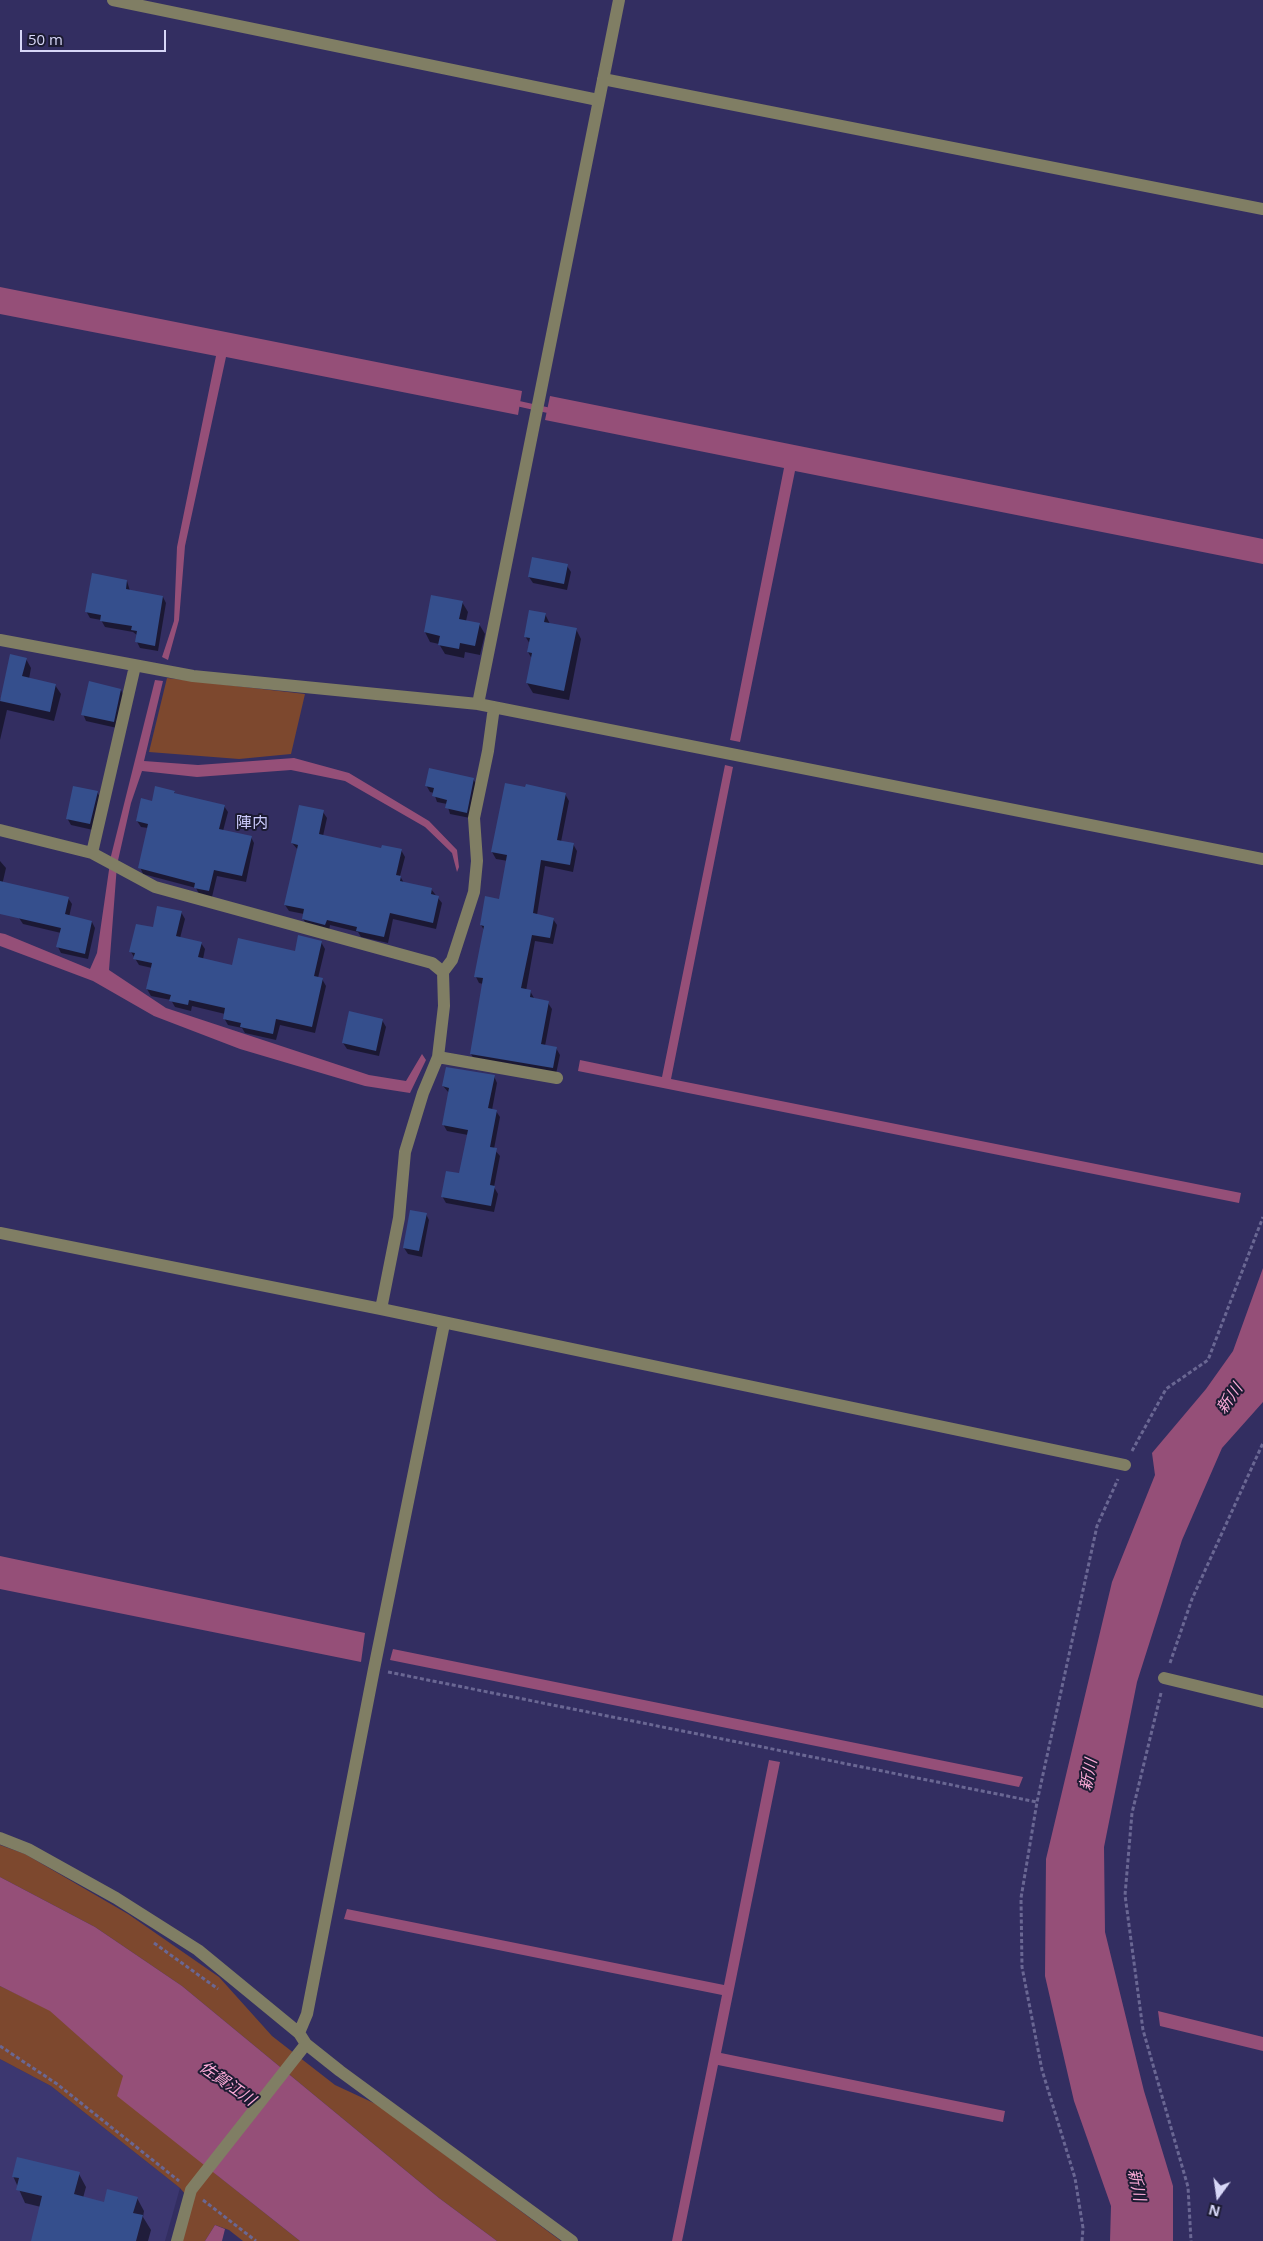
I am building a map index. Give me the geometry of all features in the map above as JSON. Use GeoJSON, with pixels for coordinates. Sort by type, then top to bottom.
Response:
{"type":"FeatureCollection","features":[{"type":"Feature","properties":{"kind":"street"},"geometry":{"type":"LineString","coordinates":[[113,0],[598,100]]}},
{"type":"Feature","properties":{"kind":"street"},"geometry":{"type":"LineString","coordinates":[[478,704],[619,0]]}},
{"type":"Feature","properties":{"kind":"street"},"geometry":{"type":"LineString","coordinates":[[603,79],[1263,209]]}},
{"type":"Feature","properties":{"kind":"street"},"geometry":{"type":"LineString","coordinates":[[0,640],[193,676],[478,704],[1263,858]]}},
{"type":"Feature","properties":{"kind":"street"},"geometry":{"type":"LineString","coordinates":[[92,853],[135,666]]}},
{"type":"Feature","properties":{"kind":"street"},"geometry":{"type":"LineString","coordinates":[[381,1309],[399,1218],[406,1152],[423,1093],[438,1057],[444,1006],[443,972],[452,960],[474,892],[477,861],[474,818],[488,751],[494,707]]}},
{"type":"Feature","properties":{"kind":"street"},"geometry":{"type":"LineString","coordinates":[[0,830],[92,853],[155,887],[432,963],[443,972]]}},
{"type":"Feature","properties":{"kind":"street"},"geometry":{"type":"LineString","coordinates":[[438,1057],[557,1078]]}},
{"type":"Feature","properties":{"kind":"street"},"geometry":{"type":"LineString","coordinates":[[0,1234],[381,1309],[444,1324],[1125,1464]]}},
{"type":"Feature","properties":{"kind":"street"},"geometry":{"type":"LineString","coordinates":[[299,2033],[307,2014],[444,1324]]}},
{"type":"Feature","properties":{"kind":"street"},"geometry":{"type":"LineString","coordinates":[[1164,1678],[1263,1702]]}},
{"type":"Feature","properties":{"kind":"street"},"geometry":{"type":"LineString","coordinates":[[0,1838],[28,1849],[116,1898],[198,1950],[299,2033],[306,2044],[572,2241]]}},
{"type":"Feature","properties":{"kind":"street"},"geometry":{"type":"LineString","coordinates":[[177,2241],[191,2190],[306,2044]]}},
{"type":"Feature","properties":{"kind":"path"},"geometry":{"type":"LineString","coordinates":[[1082,2241],[1083,2228],[1075,2178],[1042,2070],[1022,1967],[1021,1898],[1037,1802],[1097,1526],[1125,1464],[1166,1389],[1208,1360],[1263,1217]]}},
{"type":"Feature","properties":{"kind":"path"},"geometry":{"type":"LineString","coordinates":[[1191,2241],[1188,2187],[1143,2030],[1125,1895],[1132,1813],[1164,1678],[1192,1599],[1263,1443]]}},
{"type":"Feature","properties":{"kind":"path"},"geometry":{"type":"LineString","coordinates":[[374,1669],[1037,1802]]}},
{"type":"Feature","properties":{"kind":"path"},"geometry":{"type":"LineString","coordinates":[[151,1941],[224,1994]]}},
{"type":"Feature","properties":{"kind":"path"},"geometry":{"type":"LineString","coordinates":[[0,2046],[57,2084],[256,2241]]}},
{"type":"Feature","properties":{"kind":"shaded area"},"geometry":{"type":"Polygon","coordinates":[[[167,678],[305,694],[291,754],[239,759],[149,752],[167,678]]]}},
{"type":"Feature","properties":{"kind":"shaded area"},"geometry":{"type":"Polygon","coordinates":[[[0,1845],[25,1854],[128,1914],[219,1977],[272,2036],[335,2085],[378,2105],[561,2241],[497,2241],[439,2198],[182,1986],[95,1927],[0,1877],[0,1845]]]}},
{"type":"Feature","properties":{"kind":"shaded area"},"geometry":{"type":"Polygon","coordinates":[[[0,1986],[50,2010],[123,2076],[217,2175],[300,2241],[243,2241],[229,2230],[215,2225],[205,2241],[181,2241],[191,2201],[180,2188],[51,2086],[0,2059],[0,1986]]]}},
{"type":"Feature","properties":{"kind":"shaded area"},"geometry":{"type":"Polygon","coordinates":[[[0,2059],[51,2086],[180,2188],[165,2241],[0,2241],[0,2059]]]}},
{"type":"Feature","properties":{"kind":"water"},"geometry":{"type":"Polygon","coordinates":[[[0,287],[522,391],[518,415],[226,357],[185,546],[179,620],[168,660],[162,657],[174,621],[177,547],[216,356],[0,314],[0,287]]]}},
{"type":"Feature","properties":{"kind":"water"},"geometry":{"type":"Polygon","coordinates":[[[550,396],[1263,539],[1263,564],[795,471],[740,742],[730,740],[784,468],[545,420],[550,396]]]}},
{"type":"Feature","properties":{"kind":"water"},"geometry":{"type":"Polygon","coordinates":[[[155,680],[163,681],[144,761],[198,765],[294,758],[349,773],[429,821],[457,850],[459,867],[457,872],[452,853],[425,827],[345,781],[291,770],[197,777],[142,771],[131,803],[117,865],[109,970],[166,1008],[369,1075],[406,1081],[422,1054],[426,1060],[410,1093],[365,1086],[240,1049],[154,1016],[93,981],[0,946],[0,933],[90,969],[97,953],[111,856],[155,680]]]}},
{"type":"Feature","properties":{"kind":"water"},"geometry":{"type":"Polygon","coordinates":[[[725,765],[733,767],[671,1079],[1241,1193],[1239,1203],[578,1071],[580,1060],[662,1077],[725,765]]]}},
{"type":"Feature","properties":{"kind":"water","name":"新川"},"geometry":{"type":"Polygon","coordinates":[[[1263,1268],[1263,1402],[1222,1448],[1182,1540],[1137,1682],[1104,1847],[1105,1932],[1144,2091],[1173,2186],[1173,2241],[1110,2241],[1111,2206],[1074,2101],[1045,1976],[1046,1859],[1112,1582],[1155,1475],[1152,1453],[1206,1389],[1233,1351],[1263,1268]]]}},
{"type":"Feature","properties":{"kind":"water"},"geometry":{"type":"Polygon","coordinates":[[[0,1556],[365,1633],[361,1662],[0,1589],[0,1556]]]}},
{"type":"Feature","properties":{"kind":"water"},"geometry":{"type":"Polygon","coordinates":[[[393,1649],[1023,1777],[1019,1787],[390,1660],[393,1649]]]}},
{"type":"Feature","properties":{"kind":"water"},"geometry":{"type":"Polygon","coordinates":[[[769,1760],[780,1762],[721,2053],[1005,2111],[1003,2122],[718,2065],[682,2241],[672,2241],[722,1995],[344,1919],[347,1909],[724,1985],[769,1760]]]}},
{"type":"Feature","properties":{"kind":"water","name":"佐賀江川"},"geometry":{"type":"Polygon","coordinates":[[[0,1877],[95,1927],[182,1986],[439,2198],[497,2241],[300,2241],[117,2096],[123,2076],[50,2011],[0,1986],[0,1877]]]}},
{"type":"Feature","properties":{"kind":"water"},"geometry":{"type":"Polygon","coordinates":[[[1158,2011],[1263,2037],[1263,2051],[1160,2026],[1158,2011]]]}},
{"type":"Feature","properties":{"kind":"water"},"geometry":{"type":"Polygon","coordinates":[[[215,2225],[225,2229],[222,2241],[205,2241],[215,2225]]]}},
{"type":"Feature","properties":{"kind":"building"},"geometry":{"type":"Polygon","coordinates":[[[532,557],[568,564],[564,584],[528,577],[532,557]]]}},
{"type":"Feature","properties":{"kind":"building"},"geometry":{"type":"Polygon","coordinates":[[[92,573],[127,580],[126,589],[163,596],[155,646],[135,642],[137,631],[131,630],[132,626],[100,621],[101,615],[85,612],[92,573]]]}},
{"type":"Feature","properties":{"kind":"building"},"geometry":{"type":"Polygon","coordinates":[[[431,595],[463,601],[459,619],[480,623],[475,646],[460,643],[459,649],[438,645],[440,636],[424,632],[431,595]]]}},
{"type":"Feature","properties":{"kind":"building"},"geometry":{"type":"Polygon","coordinates":[[[529,610],[546,613],[544,622],[577,628],[564,691],[526,683],[532,653],[527,652],[530,638],[524,637],[529,610]]]}},
{"type":"Feature","properties":{"kind":"building"},"geometry":{"type":"Polygon","coordinates":[[[10,654],[27,658],[22,676],[56,684],[50,712],[0,701],[10,654]]]}},
{"type":"Feature","properties":{"kind":"building"},"geometry":{"type":"Polygon","coordinates":[[[89,681],[121,689],[114,722],[81,715],[89,681]]]}},
{"type":"Feature","properties":{"kind":"building"},"geometry":{"type":"Polygon","coordinates":[[[429,768],[474,778],[467,813],[445,808],[447,800],[432,796],[434,788],[425,786],[429,768]]]}},
{"type":"Feature","properties":{"kind":"building"},"geometry":{"type":"Polygon","coordinates":[[[505,783],[525,787],[526,784],[566,793],[557,840],[574,843],[570,865],[541,860],[533,913],[554,918],[550,938],[532,935],[521,988],[531,990],[530,997],[549,1001],[541,1044],[557,1047],[553,1068],[470,1054],[483,978],[474,977],[484,926],[480,925],[485,896],[499,899],[507,855],[491,852],[505,783]]]}},
{"type":"Feature","properties":{"kind":"building"},"geometry":{"type":"Polygon","coordinates":[[[73,786],[98,791],[90,824],[66,819],[73,786]]]}},
{"type":"Feature","properties":{"kind":"building"},"geometry":{"type":"Polygon","coordinates":[[[155,786],[175,791],[174,793],[225,805],[219,829],[252,836],[242,876],[214,870],[209,891],[194,888],[195,883],[138,868],[148,824],[136,821],[141,798],[152,801],[155,786]]]}},
{"type":"Feature","properties":{"kind":"building"},"geometry":{"type":"Polygon","coordinates":[[[299,805],[324,810],[319,834],[381,848],[382,845],[402,849],[396,875],[401,876],[400,881],[432,888],[431,894],[439,896],[433,923],[390,913],[384,937],[356,931],[357,927],[327,920],[325,925],[302,919],[304,909],[284,905],[298,845],[291,843],[299,805]]]}},
{"type":"Feature","properties":{"kind":"building"},"geometry":{"type":"Polygon","coordinates":[[[0,881],[69,897],[65,914],[92,921],[85,954],[56,947],[61,928],[0,914],[0,881]]]}},
{"type":"Feature","properties":{"kind":"building"},"geometry":{"type":"Polygon","coordinates":[[[157,906],[182,911],[176,936],[202,942],[198,957],[232,965],[238,938],[295,951],[298,935],[322,941],[314,976],[323,978],[312,1027],[276,1019],[273,1034],[240,1027],[241,1023],[223,1019],[225,1008],[189,1000],[188,1005],[169,1001],[171,995],[146,989],[152,963],[133,959],[135,953],[129,952],[136,924],[153,927],[157,906]]]}},
{"type":"Feature","properties":{"kind":"building"},"geometry":{"type":"Polygon","coordinates":[[[349,1011],[383,1019],[376,1051],[342,1043],[349,1011]]]}},
{"type":"Feature","properties":{"kind":"building"},"geometry":{"type":"Polygon","coordinates":[[[446,1067],[495,1075],[488,1108],[497,1110],[490,1147],[497,1148],[490,1185],[495,1186],[491,1206],[441,1197],[446,1171],[459,1173],[468,1130],[442,1125],[449,1088],[442,1086],[446,1067]]]}},
{"type":"Feature","properties":{"kind":"building"},"geometry":{"type":"Polygon","coordinates":[[[410,1210],[427,1213],[419,1251],[403,1248],[410,1210]]]}},
{"type":"Feature","properties":{"kind":"building"},"geometry":{"type":"Polygon","coordinates":[[[17,2157],[80,2172],[74,2194],[104,2202],[107,2189],[138,2197],[133,2213],[143,2215],[136,2241],[31,2241],[42,2196],[16,2190],[19,2178],[12,2177],[17,2157]]]}},
{"type":"Feature","properties":{"kind":"waterway"},"geometry":{"type":"LineString","coordinates":[[520,404],[547,410]]}},
{"type":"Feature","properties":{"kind":"district","name":"陣内"},"geometry":{"type":"Point","coordinates":[252,823]}}]}
